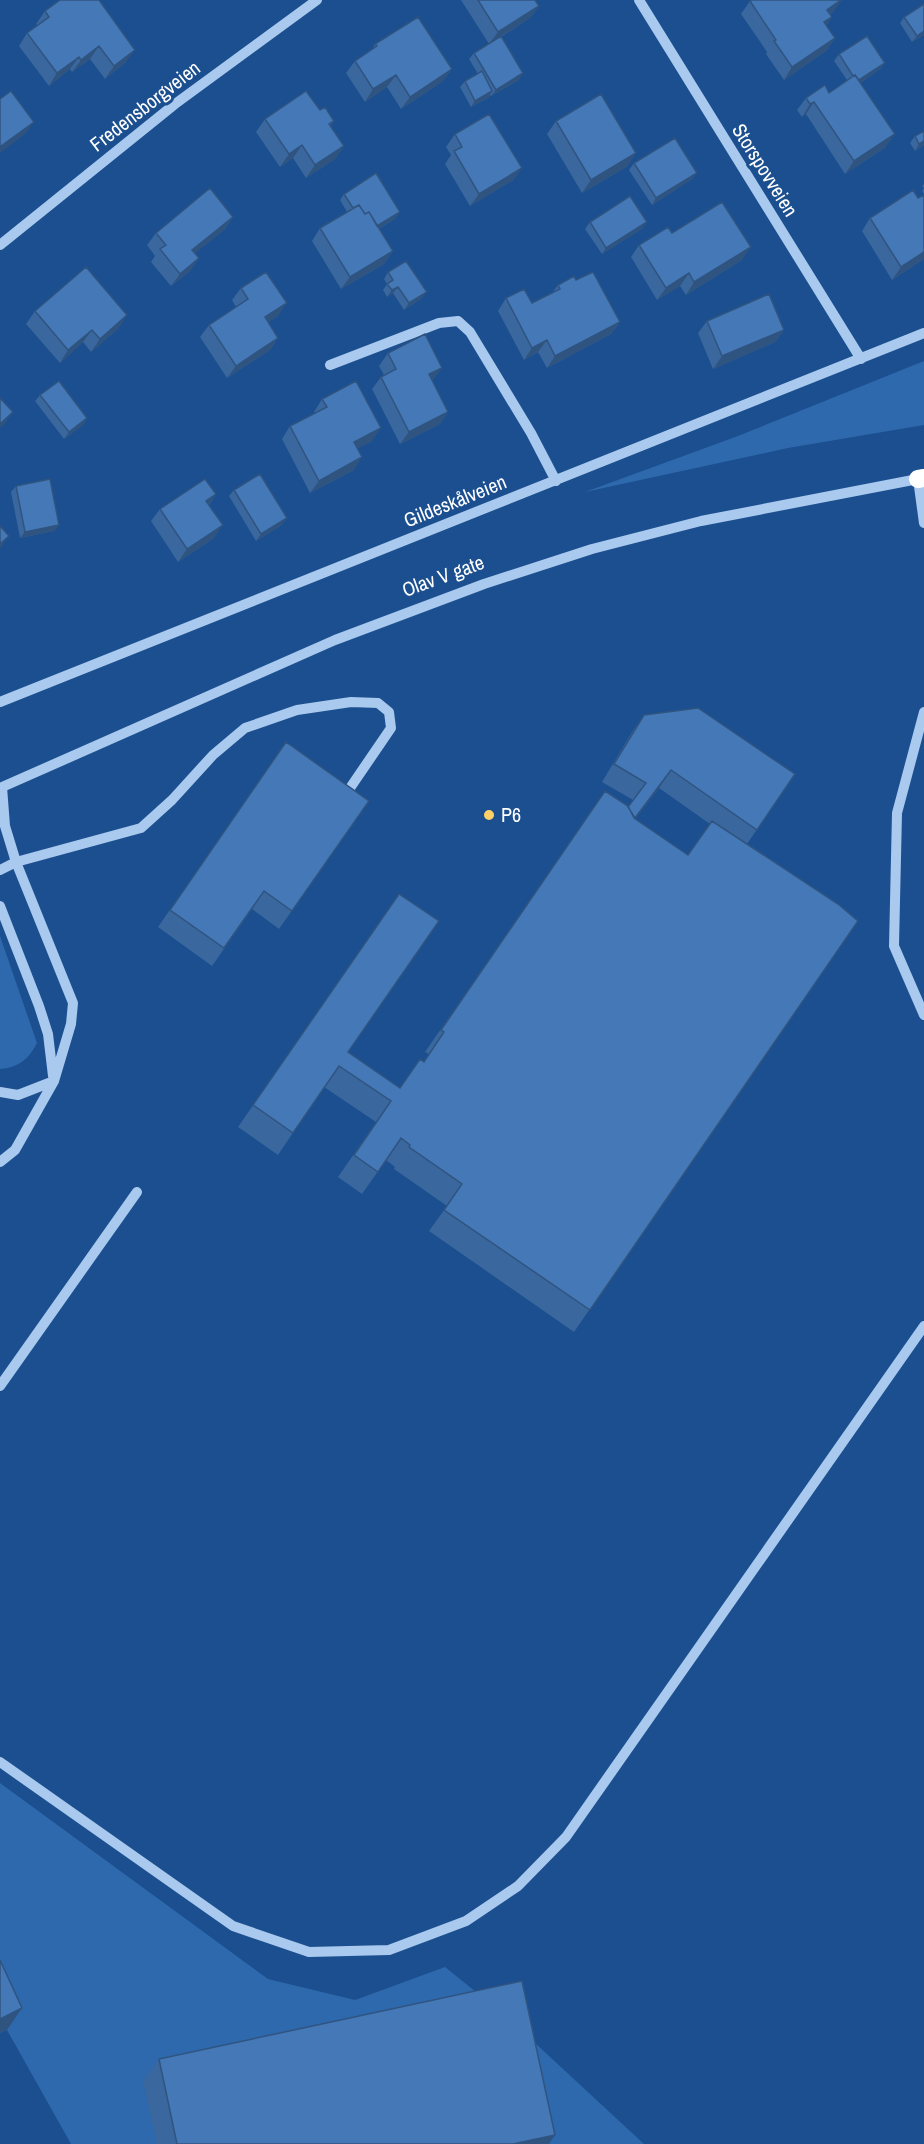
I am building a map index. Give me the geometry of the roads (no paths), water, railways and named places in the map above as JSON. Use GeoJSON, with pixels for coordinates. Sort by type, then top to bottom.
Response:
{"type":"FeatureCollection","features":[{"type":"Feature","properties":{"kind":"street","name":"Fredensborgveien"},"geometry":{"type":"LineString","coordinates":[[0,245],[175,104],[316,0]]}},
{"type":"Feature","properties":{"kind":"street","name":"Storspovveien"},"geometry":{"type":"LineString","coordinates":[[639,0],[861,359]]}},
{"type":"Feature","properties":{"kind":"street"},"geometry":{"type":"LineString","coordinates":[[330,365],[439,322],[458,321],[470,332],[531,433],[556,481]]}},
{"type":"Feature","properties":{"kind":"street","name":"Gildeskålveien"},"geometry":{"type":"LineString","coordinates":[[0,702],[924,333]]}},
{"type":"Feature","properties":{"kind":"street"},"geometry":{"type":"LineString","coordinates":[[921,478],[924,523]]}},
{"type":"Feature","properties":{"kind":"street","name":"Olav V gate"},"geometry":{"type":"LineString","coordinates":[[1,788],[335,640],[484,584],[592,549],[701,521],[921,478]]}},
{"type":"Feature","properties":{"kind":"street"},"geometry":{"type":"LineString","coordinates":[[0,870],[16,862],[141,828],[172,800],[213,755],[246,728],[297,710],[351,702],[378,703],[389,712],[391,728],[348,790]]}},
{"type":"Feature","properties":{"kind":"street"},"geometry":{"type":"LineString","coordinates":[[924,712],[897,813],[894,946],[924,1015]]}},
{"type":"Feature","properties":{"kind":"street"},"geometry":{"type":"LineString","coordinates":[[0,1162],[15,1150],[54,1081],[71,1024],[73,1003],[16,862],[5,826],[1,788]]}},
{"type":"Feature","properties":{"kind":"street"},"geometry":{"type":"LineString","coordinates":[[0,906],[48,1034],[54,1081]]}},
{"type":"Feature","properties":{"kind":"street"},"geometry":{"type":"LineString","coordinates":[[0,1092],[18,1095],[54,1081]]}},
{"type":"Feature","properties":{"kind":"street"},"geometry":{"type":"LineString","coordinates":[[0,1386],[137,1192]]}},
{"type":"Feature","properties":{"kind":"street"},"geometry":{"type":"LineString","coordinates":[[0,1762],[233,1926],[309,1953],[389,1950],[466,1921],[518,1886],[566,1838],[924,1326]]}},
{"type":"Feature","properties":{"kind":"place","name":"P6"},"geometry":{"type":"Point","coordinates":[489,815]}}]}
